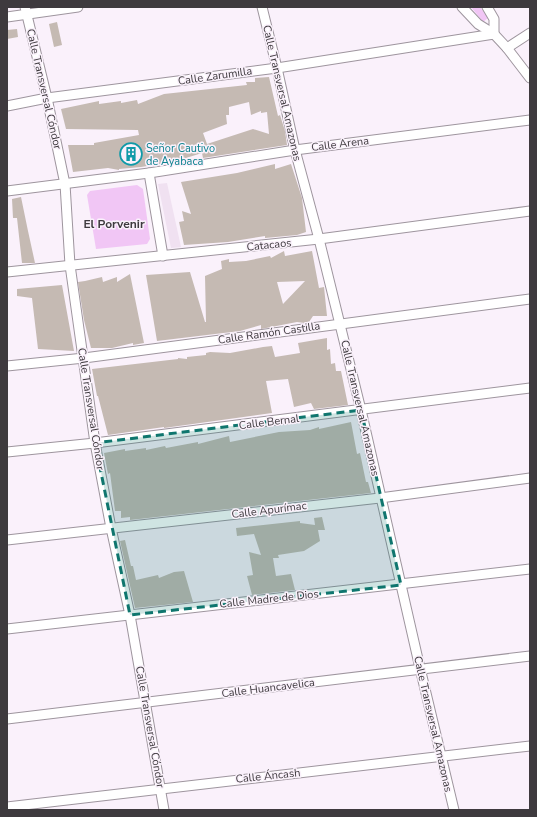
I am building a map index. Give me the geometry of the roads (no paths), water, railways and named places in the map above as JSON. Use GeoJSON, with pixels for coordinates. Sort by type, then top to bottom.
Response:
{"type":"FeatureCollection","features":[{"type":"Feature","properties":{"kind":"street"},"geometry":{"type":"LineString","coordinates":[[7,17],[26,11],[78,7]]}},
{"type":"Feature","properties":{"kind":"street","name":"Calle Transversal Amazonas"},"geometry":{"type":"LineString","coordinates":[[262,7],[295,150],[319,239],[361,410],[380,498],[454,810]]}},
{"type":"Feature","properties":{"kind":"street"},"geometry":{"type":"LineString","coordinates":[[462,7],[478,24],[494,34],[530,78]]}},
{"type":"Feature","properties":{"kind":"street"},"geometry":{"type":"LineString","coordinates":[[487,7],[494,19],[494,34]]}},
{"type":"Feature","properties":{"kind":"street","name":"Calle Transversal Cóndor"},"geometry":{"type":"LineString","coordinates":[[26,11],[48,98],[65,184],[70,265],[96,443],[111,528],[130,615],[164,810]]}},
{"type":"Feature","properties":{"kind":"street"},"geometry":{"type":"LineString","coordinates":[[507,48],[530,33]]}},
{"type":"Feature","properties":{"kind":"street","name":"Calle Zarumilla"},"geometry":{"type":"LineString","coordinates":[[7,106],[48,98],[277,68],[494,34]]}},
{"type":"Feature","properties":{"kind":"street","name":"Calle Arena"},"geometry":{"type":"LineString","coordinates":[[7,191],[148,173],[295,150],[530,120]]}},
{"type":"Feature","properties":{"kind":"street"},"geometry":{"type":"LineString","coordinates":[[148,173],[163,256]]}},
{"type":"Feature","properties":{"kind":"street","name":"Catacaos"},"geometry":{"type":"LineString","coordinates":[[7,272],[319,239],[530,211]]}},
{"type":"Feature","properties":{"kind":"street","name":"Calle Ramón Castilla"},"geometry":{"type":"LineString","coordinates":[[7,366],[84,358],[530,299]]}},
{"type":"Feature","properties":{"kind":"street","name":"Calle Bernal"},"geometry":{"type":"LineString","coordinates":[[7,452],[96,443],[530,388]]}},
{"type":"Feature","properties":{"kind":"street","name":"Calle Apurímac"},"geometry":{"type":"LineString","coordinates":[[7,540],[380,498],[530,478]]}},
{"type":"Feature","properties":{"kind":"street","name":"Calle Madre de Dios"},"geometry":{"type":"LineString","coordinates":[[7,629],[530,569]]}},
{"type":"Feature","properties":{"kind":"street","name":"Calle Huancavelica"},"geometry":{"type":"LineString","coordinates":[[7,719],[420,668],[530,656]]}},
{"type":"Feature","properties":{"kind":"street","name":"Calle Áncash"},"geometry":{"type":"LineString","coordinates":[[7,807],[530,746]]}},
{"type":"Feature","properties":{"kind":"place","name":"Señor Cautivo de Ayabaca"},"geometry":{"type":"Point","coordinates":[131,154]}},
{"type":"Feature","properties":{"kind":"district","name":"El Porvenir"},"geometry":{"type":"Point","coordinates":[114,224]}}]}
